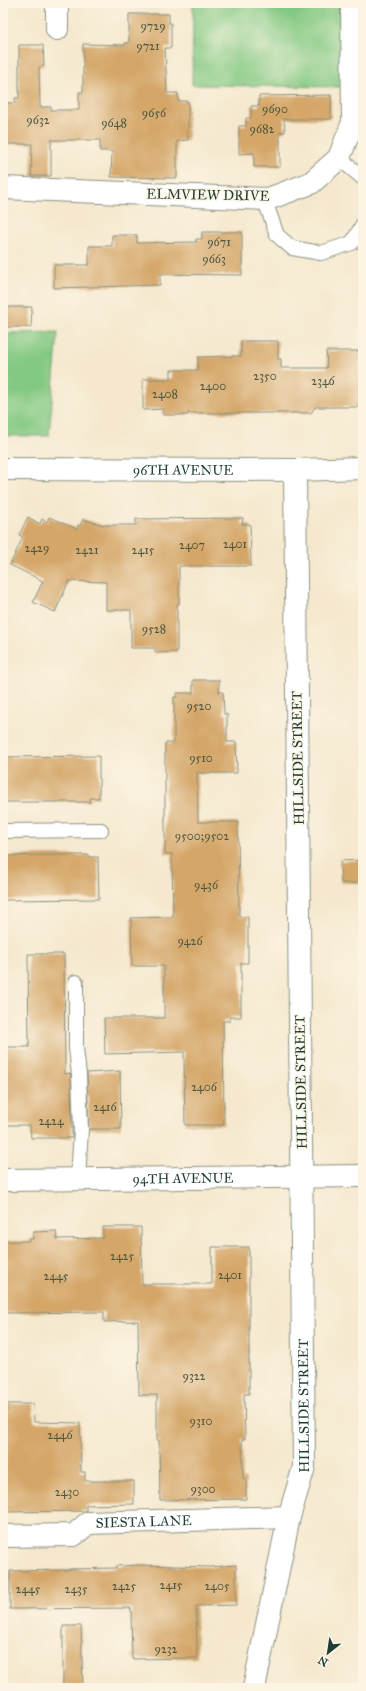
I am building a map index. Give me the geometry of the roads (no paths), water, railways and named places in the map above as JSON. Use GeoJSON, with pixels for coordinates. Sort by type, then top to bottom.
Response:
{"type":"FeatureCollection","features":[{"type":"Feature","properties":{"kind":"street"},"geometry":{"type":"LineString","coordinates":[[57,3],[57,29]]}},
{"type":"Feature","properties":{"kind":"street","name":"ELMVIEW DRIVE"},"geometry":{"type":"LineString","coordinates":[[3,188],[268,199],[311,183],[339,158],[353,122],[352,3]]}},
{"type":"Feature","properties":{"kind":"street","name":"96TH AVENUE"},"geometry":{"type":"LineString","coordinates":[[3,469],[295,470],[363,468]]}},
{"type":"Feature","properties":{"kind":"street","name":"HILLSIDE STREET"},"geometry":{"type":"LineString","coordinates":[[254,1688],[289,1517],[304,1468],[295,470]]}},
{"type":"Feature","properties":{"kind":"street","name":"94TH AVENUE"},"geometry":{"type":"LineString","coordinates":[[3,1180],[363,1176]]}},
{"type":"Feature","properties":{"kind":"street","name":"SIESTA LANE"},"geometry":{"type":"LineString","coordinates":[[3,1536],[74,1535],[88,1523],[289,1517]]}},
{"type":"Feature","properties":{"kind":"lane"},"geometry":{"type":"LineString","coordinates":[[339,158],[363,178]]}},
{"type":"Feature","properties":{"kind":"lane"},"geometry":{"type":"LineString","coordinates":[[264,198],[277,235],[292,248],[321,253],[352,243],[363,224]]}},
{"type":"Feature","properties":{"kind":"lane"},"geometry":{"type":"LineString","coordinates":[[3,832],[102,830]]}},
{"type":"Feature","properties":{"kind":"lane"},"geometry":{"type":"LineString","coordinates":[[76,982],[76,1048],[79,1075],[81,1129],[78,1179]]}}]}
